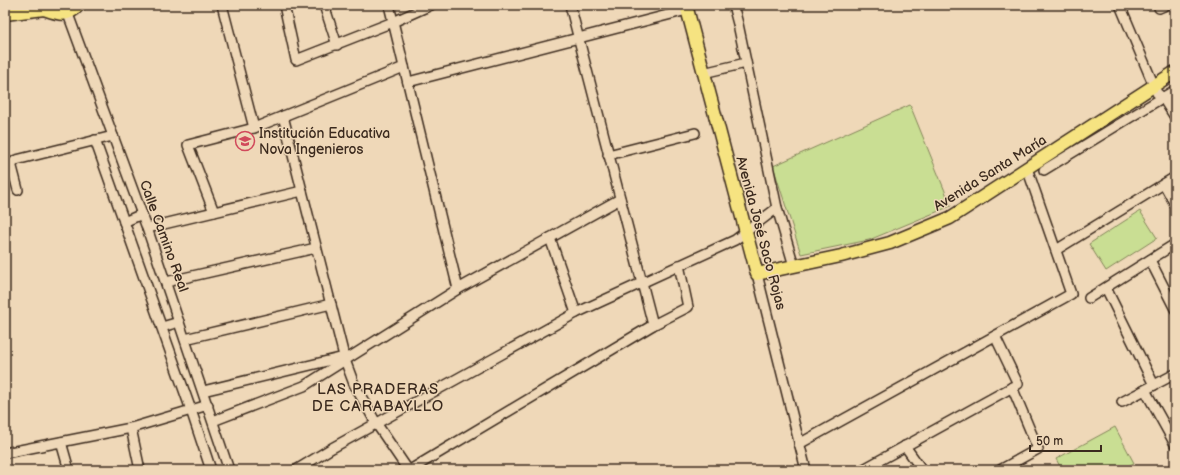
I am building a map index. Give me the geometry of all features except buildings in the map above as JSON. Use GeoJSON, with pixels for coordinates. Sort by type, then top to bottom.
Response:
{"type":"FeatureCollection","features":[{"type":"Feature","properties":{"kind":"main road"},"geometry":{"type":"LineString","coordinates":[[5,14],[47,7],[55,13],[68,14],[79,5]]}},
{"type":"Feature","properties":{"kind":"main road","name":"Avenida José Saco Rojas"},"geometry":{"type":"LineString","coordinates":[[686,8],[757,274]]}},
{"type":"Feature","properties":{"kind":"main road","name":"Avenida Santa María"},"geometry":{"type":"LineString","coordinates":[[757,274],[890,244],[950,218],[1175,72]]}},
{"type":"Feature","properties":{"kind":"street"},"geometry":{"type":"LineString","coordinates":[[222,5],[254,128]]}},
{"type":"Feature","properties":{"kind":"street"},"geometry":{"type":"LineString","coordinates":[[284,5],[296,60],[393,22],[431,5]]}},
{"type":"Feature","properties":{"kind":"street"},"geometry":{"type":"LineString","coordinates":[[324,5],[337,44]]}},
{"type":"Feature","properties":{"kind":"street"},"geometry":{"type":"LineString","coordinates":[[389,5],[458,289]]}},
{"type":"Feature","properties":{"kind":"street"},"geometry":{"type":"LineString","coordinates":[[570,5],[653,325]]}},
{"type":"Feature","properties":{"kind":"street"},"geometry":{"type":"LineString","coordinates":[[732,5],[738,24],[777,208],[794,266]]}},
{"type":"Feature","properties":{"kind":"street"},"geometry":{"type":"LineString","coordinates":[[1120,5],[1154,86],[1175,117]]}},
{"type":"Feature","properties":{"kind":"street"},"geometry":{"type":"LineString","coordinates":[[408,82],[578,39],[686,8]]}},
{"type":"Feature","properties":{"kind":"street","name":"Calle Camino Real"},"geometry":{"type":"LineString","coordinates":[[68,14],[147,228],[229,470]]}},
{"type":"Feature","properties":{"kind":"street"},"geometry":{"type":"LineString","coordinates":[[703,73],[746,63]]}},
{"type":"Feature","properties":{"kind":"street"},"geometry":{"type":"LineString","coordinates":[[214,212],[188,145],[254,128],[404,67]]}},
{"type":"Feature","properties":{"kind":"street"},"geometry":{"type":"LineString","coordinates":[[1044,170],[1175,90]]}},
{"type":"Feature","properties":{"kind":"street"},"geometry":{"type":"LineString","coordinates":[[282,116],[345,358],[354,384],[376,423],[409,470],[653,325],[688,307],[679,265]]}},
{"type":"Feature","properties":{"kind":"street"},"geometry":{"type":"LineString","coordinates":[[608,155],[695,133]]}},
{"type":"Feature","properties":{"kind":"street"},"geometry":{"type":"LineString","coordinates":[[18,190],[12,167],[12,164],[16,160],[113,136]]}},
{"type":"Feature","properties":{"kind":"street"},"geometry":{"type":"LineString","coordinates":[[95,140],[211,470]]}},
{"type":"Feature","properties":{"kind":"street"},"geometry":{"type":"LineString","coordinates":[[799,444],[1071,294],[1028,168]]}},
{"type":"Feature","properties":{"kind":"street"},"geometry":{"type":"LineString","coordinates":[[1056,250],[1175,176]]}},
{"type":"Feature","properties":{"kind":"street"},"geometry":{"type":"LineString","coordinates":[[1164,184],[1175,204]]}},
{"type":"Feature","properties":{"kind":"street"},"geometry":{"type":"LineString","coordinates":[[147,228],[302,191]]}},
{"type":"Feature","properties":{"kind":"street"},"geometry":{"type":"LineString","coordinates":[[213,421],[304,386],[345,358],[458,289],[620,199]]}},
{"type":"Feature","properties":{"kind":"street"},"geometry":{"type":"LineString","coordinates":[[296,470],[376,423],[576,313],[735,240],[746,230],[777,208]]}},
{"type":"Feature","properties":{"kind":"street"},"geometry":{"type":"LineString","coordinates":[[124,222],[142,214]]}},
{"type":"Feature","properties":{"kind":"street"},"geometry":{"type":"LineString","coordinates":[[550,238],[576,313]]}},
{"type":"Feature","properties":{"kind":"street"},"geometry":{"type":"LineString","coordinates":[[1089,298],[1175,244]]}},
{"type":"Feature","properties":{"kind":"street"},"geometry":{"type":"LineString","coordinates":[[166,282],[316,248]]}},
{"type":"Feature","properties":{"kind":"street"},"geometry":{"type":"LineString","coordinates":[[1150,260],[1175,309]]}},
{"type":"Feature","properties":{"kind":"street","name":"Avenida José Saco Rojas"},"geometry":{"type":"LineString","coordinates":[[757,274],[806,470]]}},
{"type":"Feature","properties":{"kind":"street"},"geometry":{"type":"LineString","coordinates":[[1106,288],[1154,385]]}},
{"type":"Feature","properties":{"kind":"street"},"geometry":{"type":"LineString","coordinates":[[185,339],[331,304]]}},
{"type":"Feature","properties":{"kind":"street"},"geometry":{"type":"LineString","coordinates":[[162,328],[179,322]]}},
{"type":"Feature","properties":{"kind":"street"},"geometry":{"type":"LineString","coordinates":[[862,470],[1018,384],[995,336]]}},
{"type":"Feature","properties":{"kind":"street"},"geometry":{"type":"LineString","coordinates":[[203,391],[345,358]]}},
{"type":"Feature","properties":{"kind":"street"},"geometry":{"type":"LineString","coordinates":[[1122,402],[1175,374]]}},
{"type":"Feature","properties":{"kind":"street"},"geometry":{"type":"LineString","coordinates":[[1000,470],[1038,449],[1012,387]]}},
{"type":"Feature","properties":{"kind":"street"},"geometry":{"type":"LineString","coordinates":[[1145,390],[1175,444]]}},
{"type":"Feature","properties":{"kind":"street"},"geometry":{"type":"LineString","coordinates":[[5,453],[131,428],[208,405]]}},
{"type":"Feature","properties":{"kind":"street"},"geometry":{"type":"LineString","coordinates":[[131,428],[140,470]]}},
{"type":"Feature","properties":{"kind":"street"},"geometry":{"type":"LineString","coordinates":[[61,442],[69,470]]}},
{"type":"Feature","properties":{"kind":"street"},"geometry":{"type":"LineString","coordinates":[[905,446],[922,470]]}},
{"type":"Feature","properties":{"kind":"green space"},"geometry":{"type":"Polygon","coordinates":[[[910,105],[951,206],[869,240],[801,254],[773,166],[910,105]]]}},
{"type":"Feature","properties":{"kind":"green space"},"geometry":{"type":"Polygon","coordinates":[[[1140,211],[1157,238],[1106,271],[1089,244],[1140,211]]]}},
{"type":"Feature","properties":{"kind":"green space"},"geometry":{"type":"Polygon","coordinates":[[[1115,427],[1134,463],[1120,470],[1062,470],[1056,459],[1115,427]]]}},
{"type":"Feature","properties":{"kind":"place","name":"Institución Educativa Nova Ingenieros"},"geometry":{"type":"Point","coordinates":[245,141]}},
{"type":"Feature","properties":{"kind":"district","name":"LAS PRADERAS DE CARABAYLLO"},"geometry":{"type":"Point","coordinates":[378,398]}}]}
